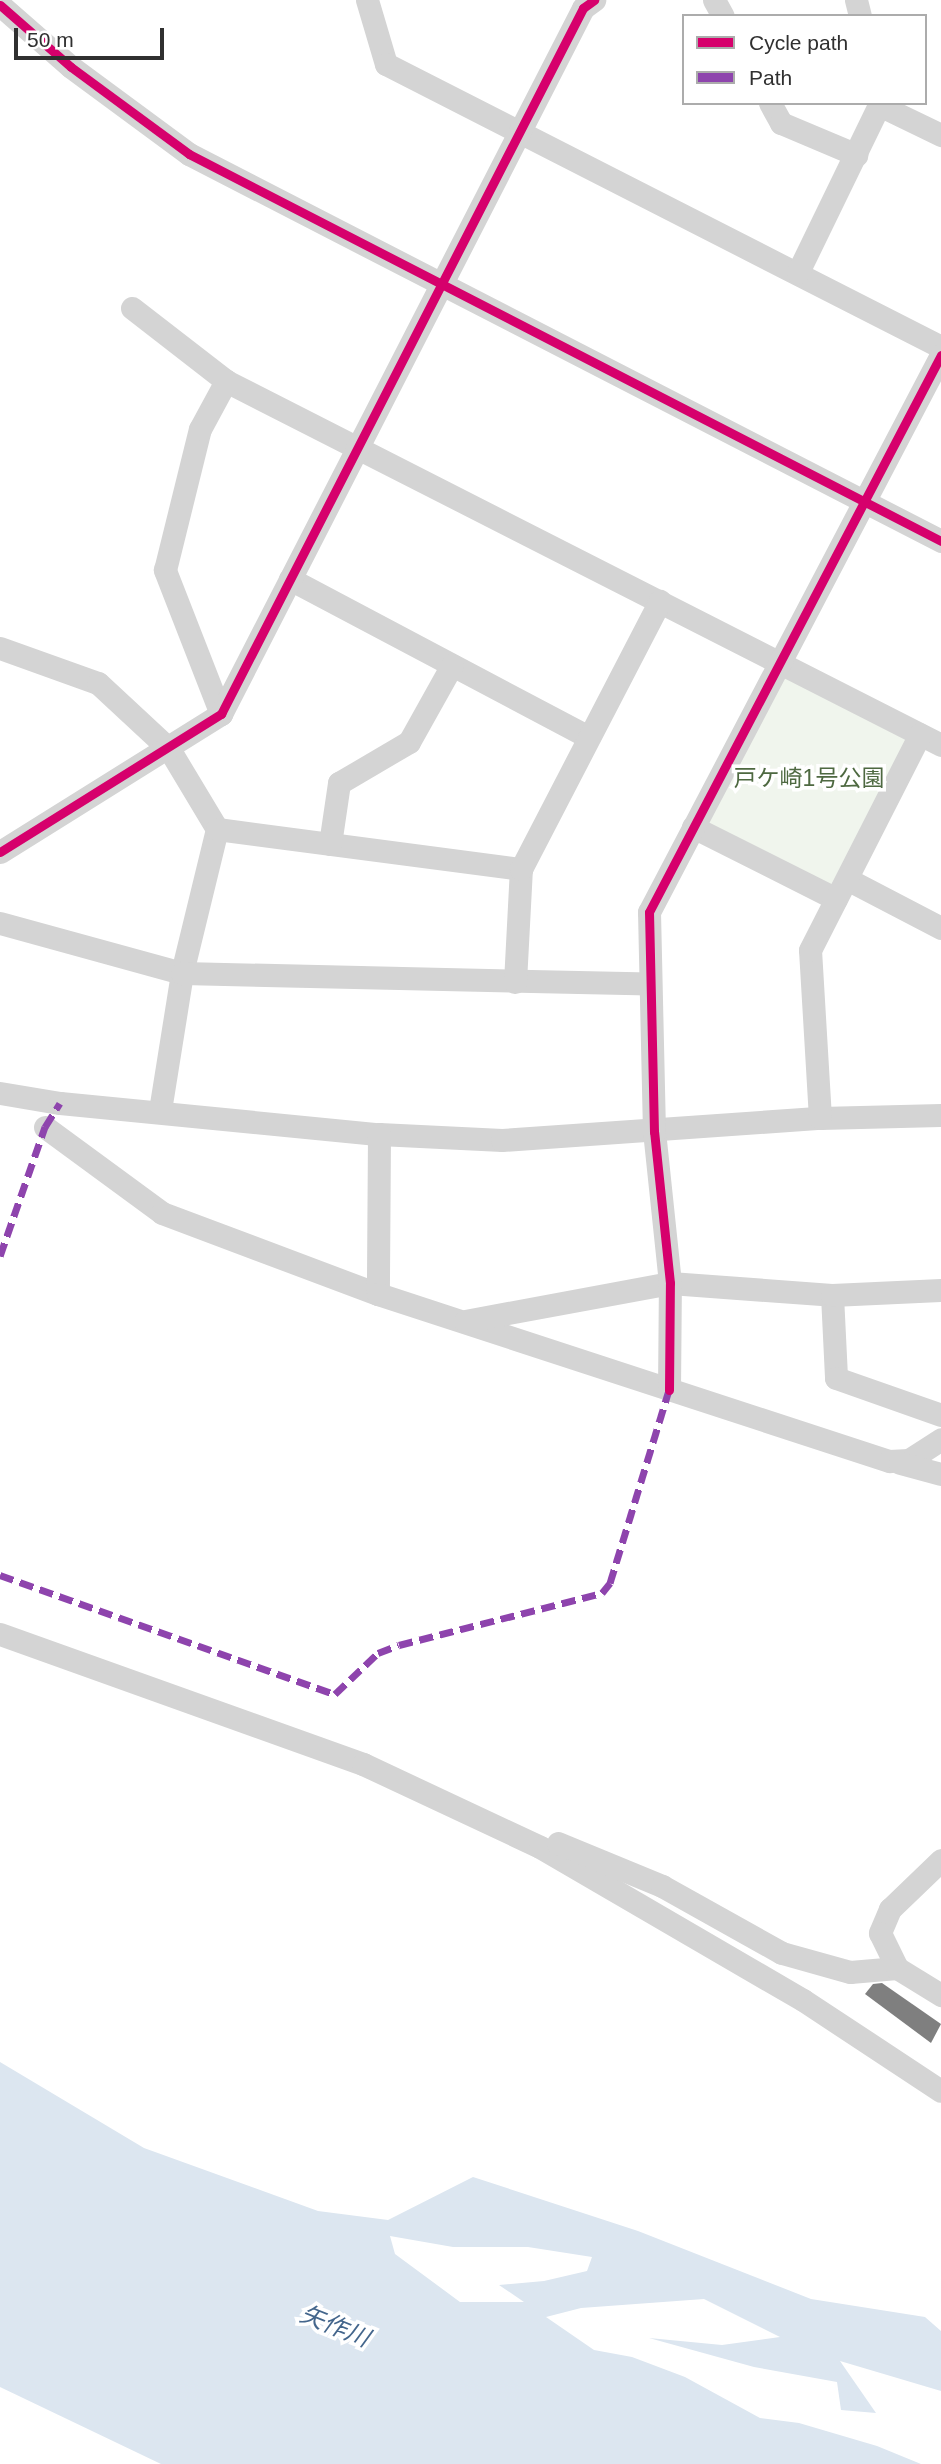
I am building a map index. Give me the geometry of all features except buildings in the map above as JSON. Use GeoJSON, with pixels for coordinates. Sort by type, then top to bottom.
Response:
{"type":"FeatureCollection","features":[{"type":"Feature","properties":{"kind":"street"},"geometry":{"type":"LineString","coordinates":[[367,0],[386,64],[941,347]]}},
{"type":"Feature","properties":{"kind":"street"},"geometry":{"type":"LineString","coordinates":[[0,852],[169,749],[221,714],[354,448],[442,284],[581,3]]}},
{"type":"Feature","properties":{"kind":"street"},"geometry":{"type":"LineString","coordinates":[[0,5],[71,67],[189,153],[941,541]]}},
{"type":"Feature","properties":{"kind":"street"},"geometry":{"type":"LineString","coordinates":[[771,105],[781,123],[857,155]]}},
{"type":"Feature","properties":{"kind":"street"},"geometry":{"type":"LineString","coordinates":[[798,272],[881,105],[941,135]]}},
{"type":"Feature","properties":{"kind":"street"},"geometry":{"type":"LineString","coordinates":[[132,308],[226,381],[931,739],[841,889],[810,950],[820,1118]]}},
{"type":"Feature","properties":{"kind":"street"},"geometry":{"type":"LineString","coordinates":[[669,1390],[670,1283],[654,1132],[649,912],[941,355]]}},
{"type":"Feature","properties":{"kind":"street"},"geometry":{"type":"LineString","coordinates":[[221,714],[165,570],[200,429],[226,381]]}},
{"type":"Feature","properties":{"kind":"street"},"geometry":{"type":"LineString","coordinates":[[290,579],[586,736]]}},
{"type":"Feature","properties":{"kind":"street"},"geometry":{"type":"LineString","coordinates":[[515,982],[521,869],[586,736],[660,601]]}},
{"type":"Feature","properties":{"kind":"street"},"geometry":{"type":"LineString","coordinates":[[0,648],[98,683],[169,749],[217,829],[182,973],[160,1110]]}},
{"type":"Feature","properties":{"kind":"street"},"geometry":{"type":"LineString","coordinates":[[330,844],[339,783],[409,742],[452,665]]}},
{"type":"Feature","properties":{"kind":"street"},"geometry":{"type":"LineString","coordinates":[[693,827],[941,928]]}},
{"type":"Feature","properties":{"kind":"street"},"geometry":{"type":"LineString","coordinates":[[217,829],[521,869]]}},
{"type":"Feature","properties":{"kind":"street"},"geometry":{"type":"LineString","coordinates":[[0,923],[182,973],[649,984]]}},
{"type":"Feature","properties":{"kind":"street"},"geometry":{"type":"LineString","coordinates":[[0,1093],[60,1103],[160,1110],[379,1134],[502,1140],[654,1132],[820,1118],[941,1115]]}},
{"type":"Feature","properties":{"kind":"street"},"geometry":{"type":"LineString","coordinates":[[45,1127],[162,1213],[378,1294],[669,1390],[941,1474]]}},
{"type":"Feature","properties":{"kind":"street"},"geometry":{"type":"LineString","coordinates":[[378,1294],[379,1134]]}},
{"type":"Feature","properties":{"kind":"street"},"geometry":{"type":"LineString","coordinates":[[463,1322],[670,1283],[832,1296],[941,1290]]}},
{"type":"Feature","properties":{"kind":"street"},"geometry":{"type":"LineString","coordinates":[[832,1296],[835,1378],[941,1415]]}},
{"type":"Feature","properties":{"kind":"street"},"geometry":{"type":"LineString","coordinates":[[901,1463],[941,1439]]}},
{"type":"Feature","properties":{"kind":"street"},"geometry":{"type":"LineString","coordinates":[[0,1634],[363,1764],[540,1847],[803,2000],[941,2091]]}},
{"type":"Feature","properties":{"kind":"street"},"geometry":{"type":"LineString","coordinates":[[540,1847],[557,1843],[662,1886],[782,1953],[850,1972],[897,1968]]}},
{"type":"Feature","properties":{"kind":"street"},"geometry":{"type":"LineString","coordinates":[[941,1860],[882,1920],[882,1943],[897,1968],[941,1995]]}},
{"type":"Feature","properties":{"kind":"green space","name":"戸ケ崎1号公園"},"geometry":{"type":"Polygon","coordinates":[[[783,673],[909,737],[832,888],[706,824],[783,673]]]}},
{"type":"Feature","properties":{"kind":"water","name":"矢作川"},"geometry":{"type":"Polygon","coordinates":[[[0,2062],[144,2148],[318,2211],[388,2220],[473,2177],[638,2231],[811,2299],[925,2317],[941,2331],[941,2391],[840,2361],[876,2413],[841,2410],[837,2382],[754,2367],[649,2338],[722,2345],[780,2337],[704,2299],[581,2308],[546,2317],[594,2350],[632,2357],[685,2377],[760,2418],[799,2423],[877,2446],[921,2464],[161,2464],[0,2387],[0,2062]],[[390,2236],[395,2254],[460,2302],[524,2302],[499,2285],[544,2281],[587,2271],[592,2257],[528,2247],[453,2247],[390,2236]]]}},
{"type":"Feature","properties":{"kind":"marked path"},"geometry":{"type":"LineString","coordinates":[[0,1256],[45,1127],[60,1103]]}},
{"type":"Feature","properties":{"kind":"marked path"},"geometry":{"type":"LineString","coordinates":[[0,1575],[335,1694],[378,1653],[399,1645],[602,1593],[610,1583],[669,1390]]}},
{"type":"Feature","properties":{"kind":"cycle path"},"geometry":{"type":"LineString","coordinates":[[0,852],[221,714],[583,8],[594,0]]}},
{"type":"Feature","properties":{"kind":"cycle path"},"geometry":{"type":"LineString","coordinates":[[0,5],[71,67],[189,154],[941,541]]}},
{"type":"Feature","properties":{"kind":"cycle path"},"geometry":{"type":"LineString","coordinates":[[669,1390],[670,1283],[654,1132],[649,912],[941,355]]}}]}
